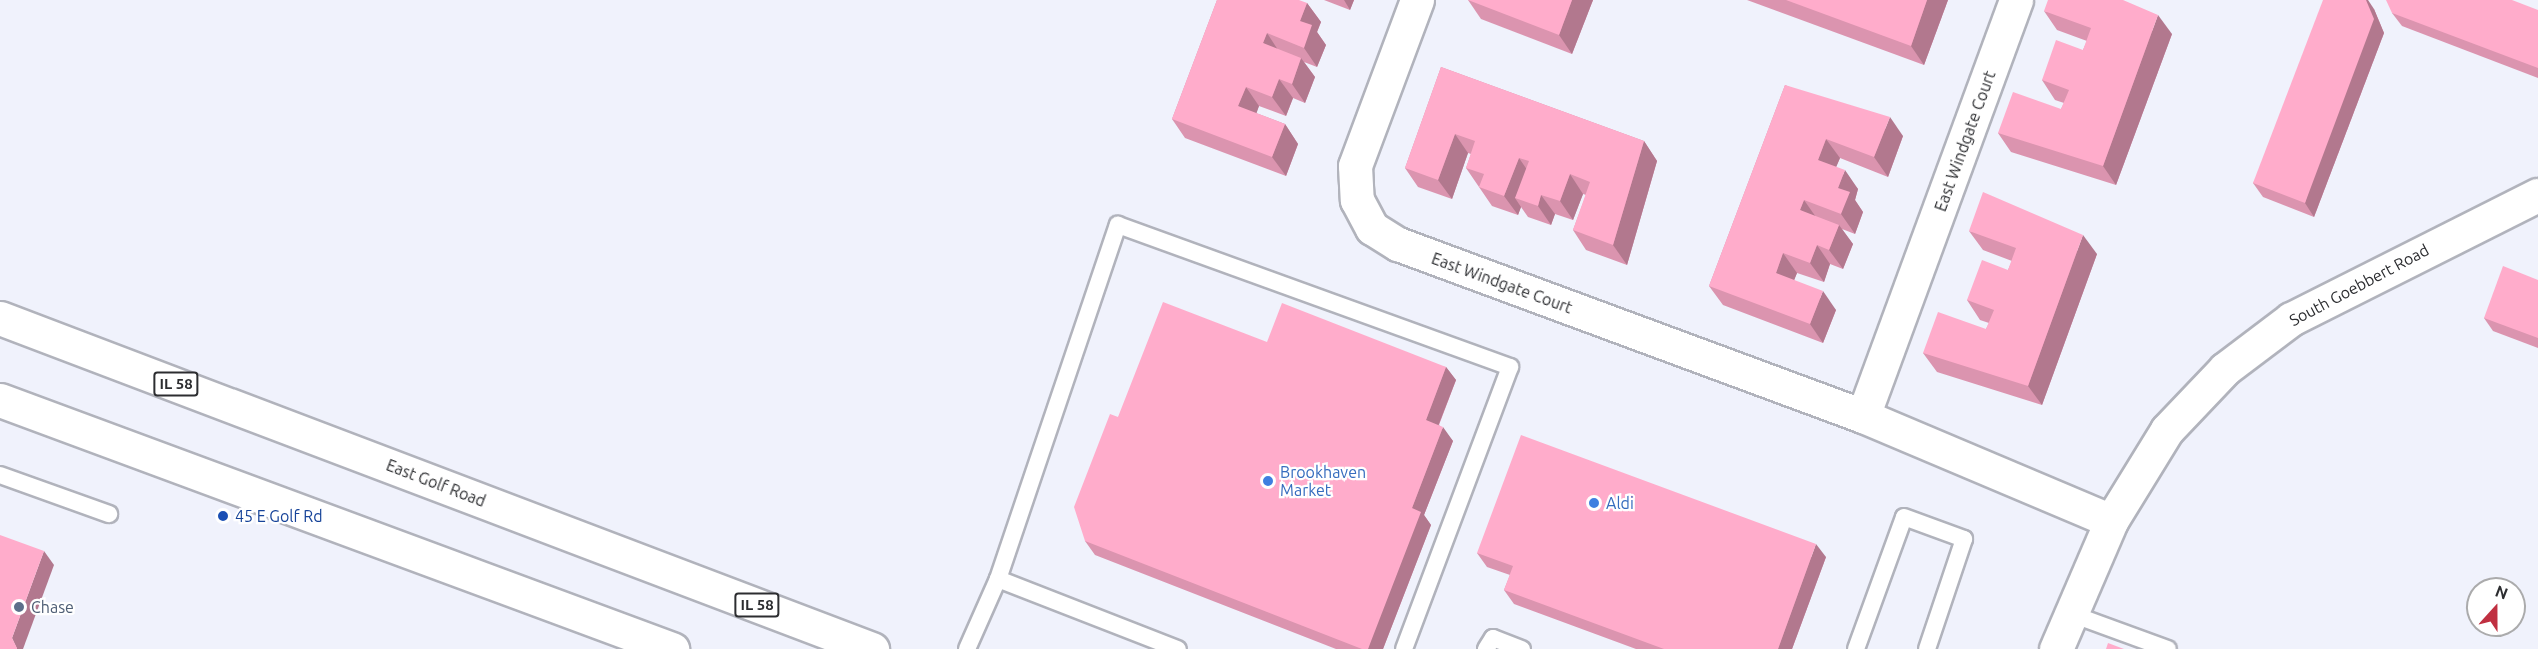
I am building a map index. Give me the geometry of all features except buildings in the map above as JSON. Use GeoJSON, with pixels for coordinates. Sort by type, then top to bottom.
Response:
{"type":"FeatureCollection","features":[{"type":"Feature","properties":{"kind":"street","name":"East Windgate Court"},"geometry":{"type":"LineString","coordinates":[[1417,0],[1355,166],[1357,200],[1372,228],[1398,244],[1863,416],[2111,521]]}},
{"type":"Feature","properties":{"kind":"street","name":"East Windgate Court"},"geometry":{"type":"LineString","coordinates":[[1863,416],[2016,0]]}},
{"type":"Feature","properties":{"kind":"street","name":"South Goebbert Road"},"geometry":{"type":"LineString","coordinates":[[2056,649],[2069,613],[2111,521],[2167,430],[2225,369],[2291,319],[2538,195]]}},
{"type":"Feature","properties":{"kind":"street","name":"East Golf Road"},"geometry":{"type":"LineString","coordinates":[[0,318],[872,649]]}},
{"type":"Feature","properties":{"kind":"street"},"geometry":{"type":"LineString","coordinates":[[0,400],[672,649]]}},
{"type":"Feature","properties":{"kind":"lane"},"geometry":{"type":"LineString","coordinates":[[967,649],[998,579],[1118,225],[1510,367],[1404,649]]}},
{"type":"Feature","properties":{"kind":"lane"},"geometry":{"type":"LineString","coordinates":[[0,475],[109,514]]}},
{"type":"Feature","properties":{"kind":"lane"},"geometry":{"type":"LineString","coordinates":[[1857,649],[1904,518],[1964,539],[1927,649]]}},
{"type":"Feature","properties":{"kind":"lane"},"geometry":{"type":"LineString","coordinates":[[998,579],[1178,649]]}},
{"type":"Feature","properties":{"kind":"lane"},"geometry":{"type":"LineString","coordinates":[[2069,613],[2168,649]]}},
{"type":"Feature","properties":{"kind":"lane"},"geometry":{"type":"LineString","coordinates":[[1486,649],[1493,638],[1522,649]]}},
{"type":"Feature","properties":{"kind":"place","name":"Brookhaven Market"},"geometry":{"type":"Point","coordinates":[1268,481]}},
{"type":"Feature","properties":{"kind":"place","name":"Aldi"},"geometry":{"type":"Point","coordinates":[1594,503]}},
{"type":"Feature","properties":{"kind":"place","name":"45 E Golf Rd"},"geometry":{"type":"Point","coordinates":[223,516]}},
{"type":"Feature","properties":{"kind":"place","name":"Chase"},"geometry":{"type":"Point","coordinates":[19,607]}}]}
